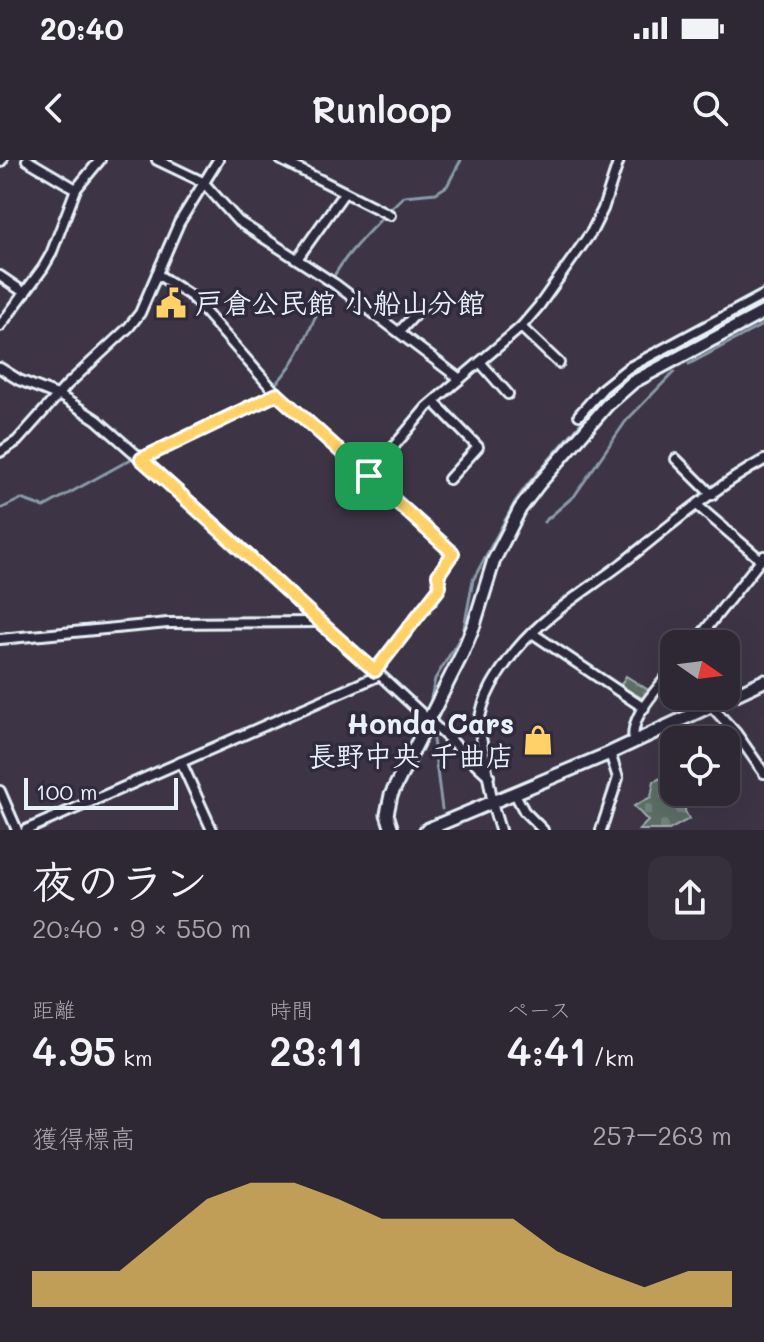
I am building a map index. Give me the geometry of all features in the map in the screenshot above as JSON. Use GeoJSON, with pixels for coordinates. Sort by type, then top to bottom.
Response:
{"type":"FeatureCollection","features":[{"type":"Feature","properties":{"kind":"street"},"geometry":{"type":"LineString","coordinates":[[27,160],[76,189]]}},
{"type":"Feature","properties":{"kind":"street"},"geometry":{"type":"LineString","coordinates":[[0,326],[51,254],[76,189],[100,160]]}},
{"type":"Feature","properties":{"kind":"street"},"geometry":{"type":"LineString","coordinates":[[157,160],[203,182],[238,221],[331,282],[460,379]]}},
{"type":"Feature","properties":{"kind":"street"},"geometry":{"type":"LineString","coordinates":[[0,452],[17,441],[57,395],[140,313],[179,223],[218,160]]}},
{"type":"Feature","properties":{"kind":"street"},"geometry":{"type":"LineString","coordinates":[[281,160],[390,215]]}},
{"type":"Feature","properties":{"kind":"street"},"geometry":{"type":"LineString","coordinates":[[369,476],[434,402],[521,327],[539,306],[592,231],[603,209],[619,160]]}},
{"type":"Feature","properties":{"kind":"street"},"geometry":{"type":"LineString","coordinates":[[297,259],[344,193]]}},
{"type":"Feature","properties":{"kind":"street"},"geometry":{"type":"LineString","coordinates":[[26,830],[377,673],[438,590],[438,575],[453,553],[276,393],[191,296],[157,274]]}},
{"type":"Feature","properties":{"kind":"street"},"geometry":{"type":"LineString","coordinates":[[0,276],[25,293]]}},
{"type":"Feature","properties":{"kind":"street"},"geometry":{"type":"LineString","coordinates":[[579,415],[603,388],[628,368],[764,295]]}},
{"type":"Feature","properties":{"kind":"street"},"geometry":{"type":"LineString","coordinates":[[399,332],[423,306]]}},
{"type":"Feature","properties":{"kind":"street"},"geometry":{"type":"LineString","coordinates":[[392,830],[387,814],[391,795],[470,635],[494,560],[520,509],[608,404],[633,382],[764,312]]}},
{"type":"Feature","properties":{"kind":"street"},"geometry":{"type":"LineString","coordinates":[[521,327],[559,363]]}},
{"type":"Feature","properties":{"kind":"street"},"geometry":{"type":"LineString","coordinates":[[480,362],[508,394]]}},
{"type":"Feature","properties":{"kind":"street"},"geometry":{"type":"LineString","coordinates":[[0,368],[19,380],[57,395],[97,420],[232,539],[318,622],[489,776]]}},
{"type":"Feature","properties":{"kind":"street"},"geometry":{"type":"LineString","coordinates":[[141,459],[276,393]]}},
{"type":"Feature","properties":{"kind":"street"},"geometry":{"type":"LineString","coordinates":[[434,402],[478,447],[449,479]]}},
{"type":"Feature","properties":{"kind":"street"},"geometry":{"type":"LineString","coordinates":[[676,459],[712,495]]}},
{"type":"Feature","properties":{"kind":"street"},"geometry":{"type":"LineString","coordinates":[[500,830],[481,746],[480,713],[487,693],[499,674],[545,620],[712,495],[764,460]]}},
{"type":"Feature","properties":{"kind":"street"},"geometry":{"type":"LineString","coordinates":[[698,506],[763,558],[705,630]]}},
{"type":"Feature","properties":{"kind":"street"},"geometry":{"type":"LineString","coordinates":[[0,639],[168,623],[318,622]]}},
{"type":"Feature","properties":{"kind":"street"},"geometry":{"type":"LineString","coordinates":[[532,633],[644,708]]}},
{"type":"Feature","properties":{"kind":"street"},"geometry":{"type":"LineString","coordinates":[[740,692],[764,681]]}},
{"type":"Feature","properties":{"kind":"street"},"geometry":{"type":"LineString","coordinates":[[634,742],[632,733],[644,708],[660,687]]}},
{"type":"Feature","properties":{"kind":"street"},"geometry":{"type":"LineString","coordinates":[[426,830],[610,753],[701,710]]}},
{"type":"Feature","properties":{"kind":"street"},"geometry":{"type":"LineString","coordinates":[[715,710],[764,773]]}},
{"type":"Feature","properties":{"kind":"street"},"geometry":{"type":"LineString","coordinates":[[601,830],[618,778],[610,753]]}},
{"type":"Feature","properties":{"kind":"street"},"geometry":{"type":"LineString","coordinates":[[181,762],[212,830]]}},
{"type":"Feature","properties":{"kind":"street"},"geometry":{"type":"LineString","coordinates":[[0,791],[17,830]]}},
{"type":"Feature","properties":{"kind":"street"},"geometry":{"type":"LineString","coordinates":[[514,792],[524,811],[543,830]]}},
{"type":"Feature","properties":{"kind":"green space"},"geometry":{"type":"Polygon","coordinates":[[[626,676],[650,691],[644,699],[620,686],[626,676]]]}},
{"type":"Feature","properties":{"kind":"green space"},"geometry":{"type":"Polygon","coordinates":[[[660,778],[660,806],[686,806],[689,819],[669,830],[639,830],[648,821],[634,806],[651,797],[654,781],[660,778]]]}},
{"type":"Feature","properties":{"kind":"waterway"},"geometry":{"type":"LineString","coordinates":[[389,210],[404,196],[436,193],[447,186],[461,160]]}},
{"type":"Feature","properties":{"kind":"waterway"},"geometry":{"type":"LineString","coordinates":[[142,452],[266,392],[278,381],[297,355],[337,271],[384,216]]}},
{"type":"Feature","properties":{"kind":"waterway"},"geometry":{"type":"LineString","coordinates":[[430,703],[435,679],[463,633],[473,580],[528,484],[607,393],[627,375],[764,302]]}},
{"type":"Feature","properties":{"kind":"waterway"},"geometry":{"type":"LineString","coordinates":[[689,364],[764,324]]}},
{"type":"Feature","properties":{"kind":"waterway"},"geometry":{"type":"LineString","coordinates":[[544,522],[575,495],[626,421],[674,372]]}},
{"type":"Feature","properties":{"kind":"waterway"},"geometry":{"type":"LineString","coordinates":[[0,509],[21,499],[44,507],[133,458]]}},
{"type":"Feature","properties":{"kind":"waterway"},"geometry":{"type":"LineString","coordinates":[[432,732],[442,809]]}},
{"type":"Feature","properties":{"kind":"place","name":"戸倉公民館 小船山分館"},"geometry":{"type":"Point","coordinates":[171,303]}},
{"type":"Feature","properties":{"kind":"place","name":"Honda Cars 長野中央 千曲店"},"geometry":{"type":"Point","coordinates":[538,740]}},
{"type":"Feature","properties":{"kind":"route"},"geometry":{"type":"LineString","coordinates":[[277,394],[369,476],[453,553],[438,575],[438,590],[375,671],[141,459],[277,394]]}}]}
